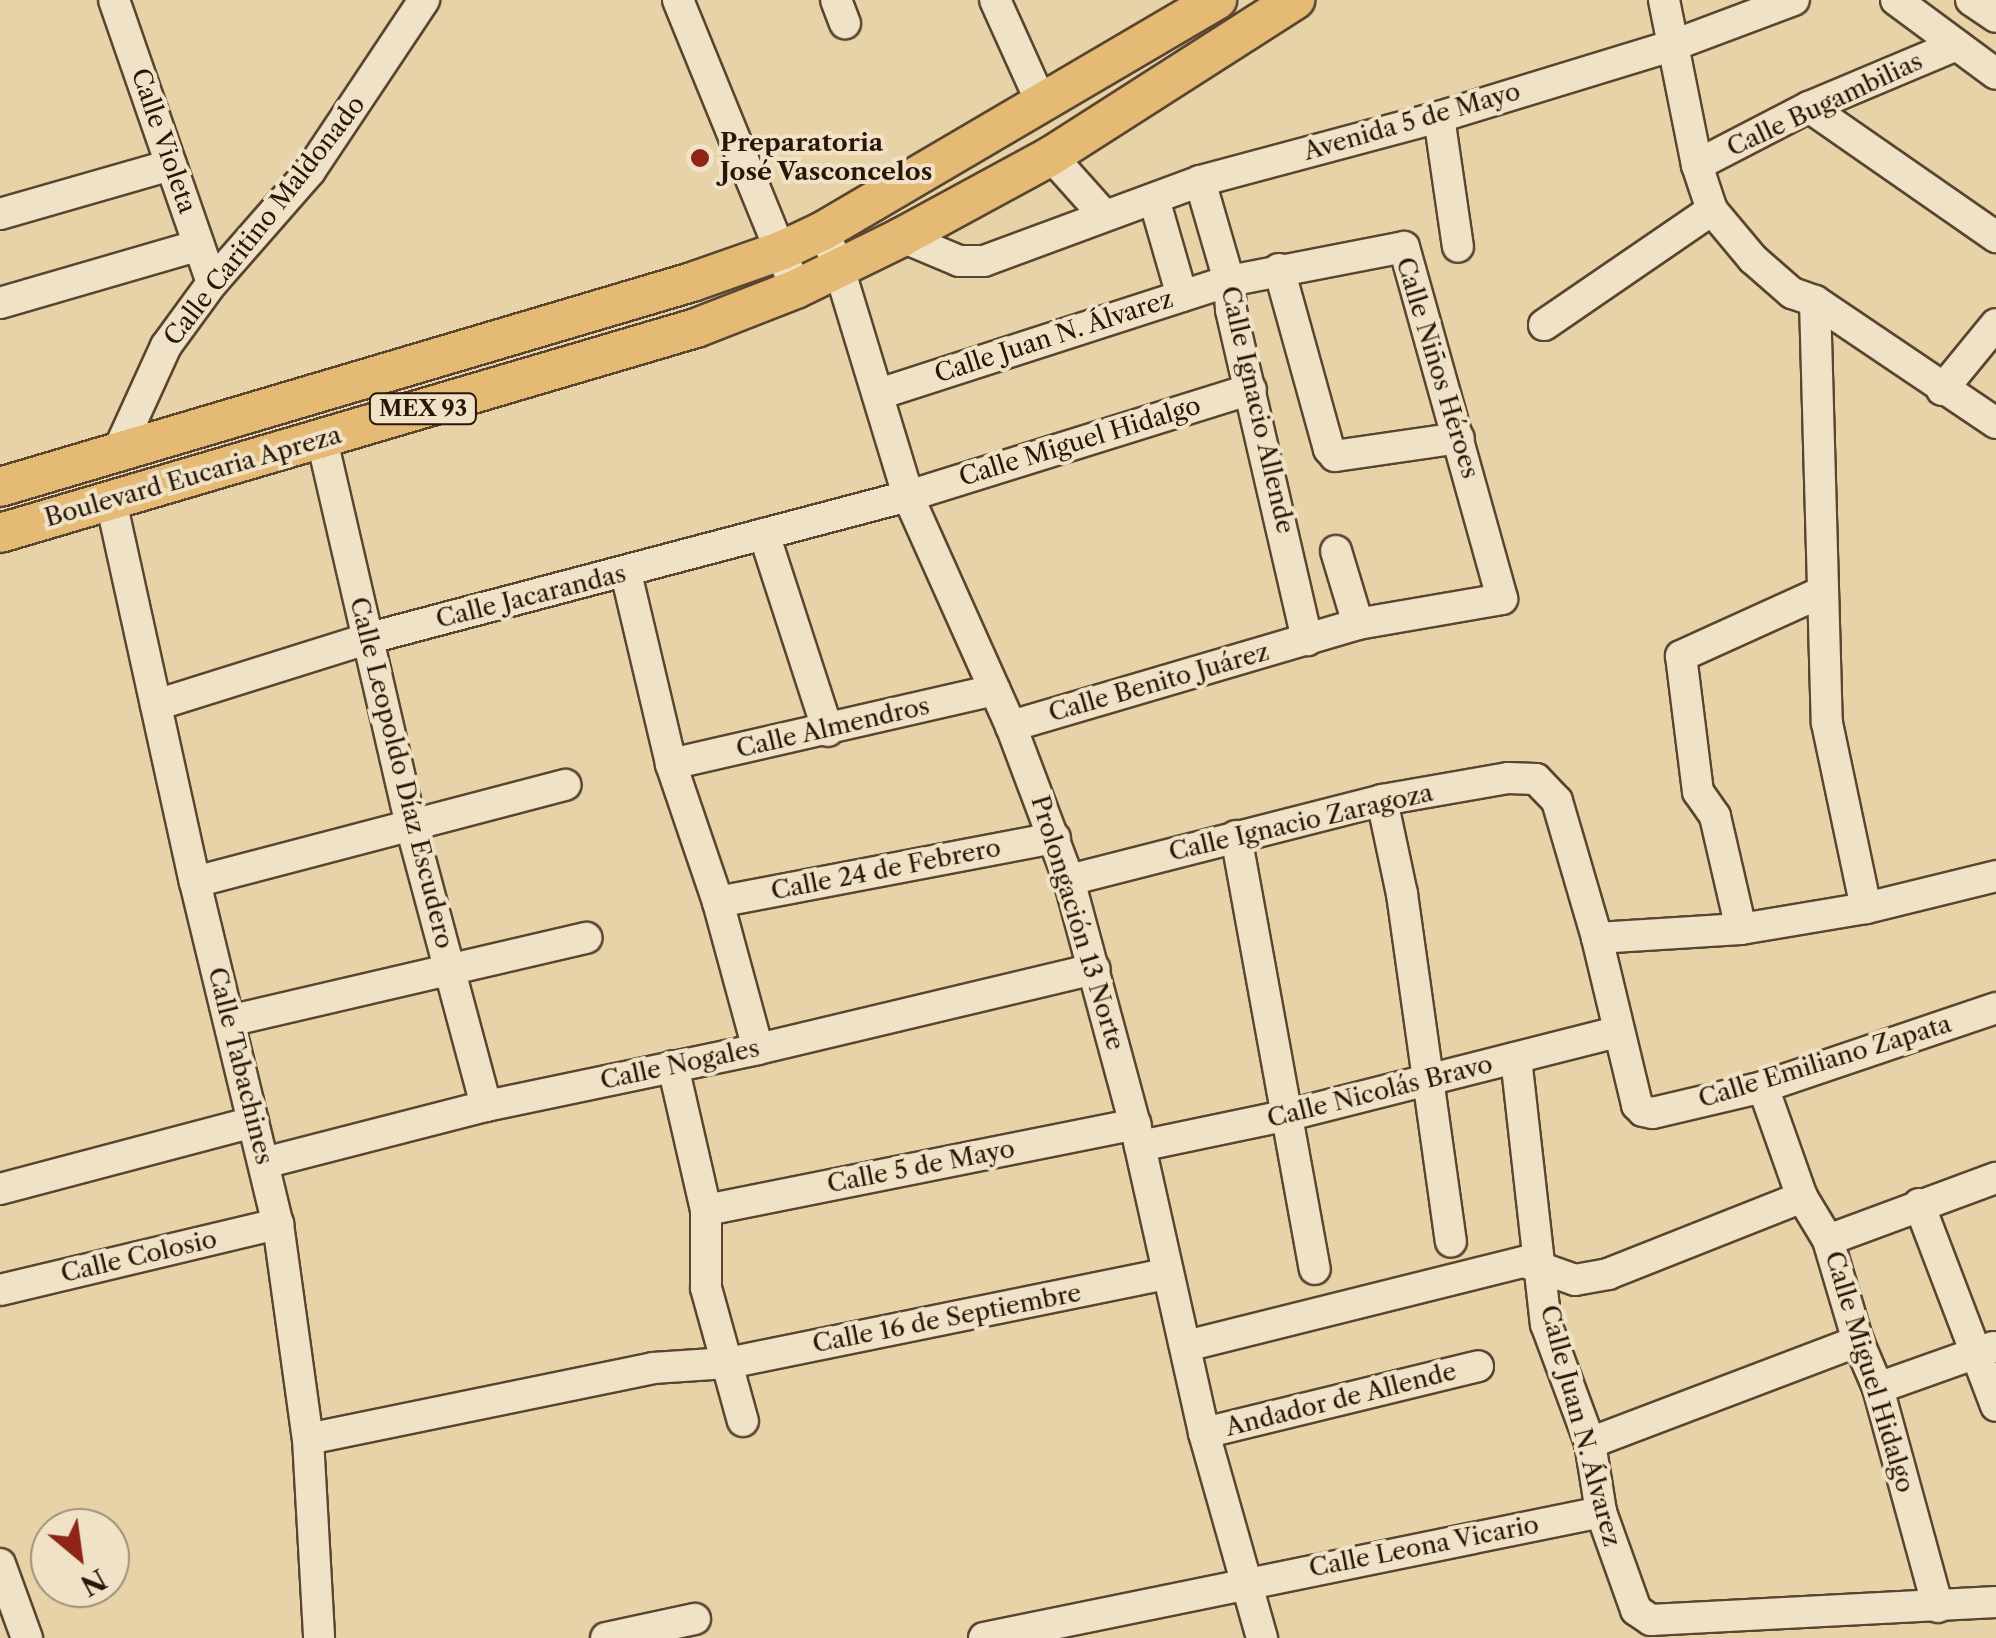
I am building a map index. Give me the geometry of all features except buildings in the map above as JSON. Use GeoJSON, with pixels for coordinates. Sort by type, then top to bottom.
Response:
{"type":"FeatureCollection","features":[{"type":"Feature","properties":{"kind":"main road","name":"MEX 93"},"geometry":{"type":"LineString","coordinates":[[831,248],[1172,11],[1217,0]]}},
{"type":"Feature","properties":{"kind":"main road","name":"MEX 93"},"geometry":{"type":"LineString","coordinates":[[831,248],[902,237],[1051,156],[1294,0]]}},
{"type":"Feature","properties":{"kind":"main road","name":"Boulevard Eucaria Apreza"},"geometry":{"type":"LineString","coordinates":[[0,488],[119,448],[692,282],[782,250],[831,248]]}},
{"type":"Feature","properties":{"kind":"main road","name":"Boulevard Eucaria Apreza"},"geometry":{"type":"LineString","coordinates":[[0,533],[696,328],[796,288],[831,248]]}},
{"type":"Feature","properties":{"kind":"street","name":"Calle Violeta"},"geometry":{"type":"LineString","coordinates":[[114,0],[212,282]]}},
{"type":"Feature","properties":{"kind":"street","name":"Calle Caritino Maldonado"},"geometry":{"type":"LineString","coordinates":[[119,448],[166,346],[212,282],[310,170],[424,0]]}},
{"type":"Feature","properties":{"kind":"street"},"geometry":{"type":"LineString","coordinates":[[995,0],[1042,104]]}},
{"type":"Feature","properties":{"kind":"street"},"geometry":{"type":"LineString","coordinates":[[1664,0],[1697,164],[1712,210],[1754,259],[1792,293],[1815,301],[1996,423]]}},
{"type":"Feature","properties":{"kind":"street","name":"Avenida 5 de Mayo"},"geometry":{"type":"LineString","coordinates":[[902,237],[959,261],[984,261],[1200,181],[1439,118],[1674,45],[1794,0]]}},
{"type":"Feature","properties":{"kind":"street"},"geometry":{"type":"LineString","coordinates":[[1896,0],[1996,74]]}},
{"type":"Feature","properties":{"kind":"street"},"geometry":{"type":"LineString","coordinates":[[1971,0],[1996,18]]}},
{"type":"Feature","properties":{"kind":"street"},"geometry":{"type":"LineString","coordinates":[[683,2],[796,288]]}},
{"type":"Feature","properties":{"kind":"street","name":"Calle Bugambilias"},"geometry":{"type":"LineString","coordinates":[[1697,164],[1810,107],[1954,46]]}},
{"type":"Feature","properties":{"kind":"street"},"geometry":{"type":"LineString","coordinates":[[1810,107],[1996,238]]}},
{"type":"Feature","properties":{"kind":"street"},"geometry":{"type":"LineString","coordinates":[[1439,118],[1458,248]]}},
{"type":"Feature","properties":{"kind":"street"},"geometry":{"type":"LineString","coordinates":[[1051,156],[1104,215]]}},
{"type":"Feature","properties":{"kind":"street"},"geometry":{"type":"LineString","coordinates":[[0,214],[172,165]]}},
{"type":"Feature","properties":{"kind":"street","name":"Calle Ignacio Allende"},"geometry":{"type":"LineString","coordinates":[[1200,181],[1229,280],[1231,310],[1308,640]]}},
{"type":"Feature","properties":{"kind":"street"},"geometry":{"type":"LineString","coordinates":[[1154,199],[1182,296]]}},
{"type":"Feature","properties":{"kind":"street"},"geometry":{"type":"LineString","coordinates":[[1544,325],[1712,210]]}},
{"type":"Feature","properties":{"kind":"street"},"geometry":{"type":"LineString","coordinates":[[0,303],[200,245]]}},
{"type":"Feature","properties":{"kind":"street","name":"Calle Niños Héroes"},"geometry":{"type":"LineString","coordinates":[[1229,280],[1404,247],[1502,599]]}},
{"type":"Feature","properties":{"kind":"street","name":"Prolongación 13 Norte"},"geometry":{"type":"LineString","coordinates":[[831,248],[880,394],[908,496],[1011,726],[1069,880],[1138,1136],[1204,1433],[1262,1638]]}},
{"type":"Feature","properties":{"kind":"street"},"geometry":{"type":"LineString","coordinates":[[1279,269],[1328,449],[1335,456],[1459,438]]}},
{"type":"Feature","properties":{"kind":"street","name":"Calle Juan N. Álvarez"},"geometry":{"type":"LineString","coordinates":[[880,394],[1229,280]]}},
{"type":"Feature","properties":{"kind":"street"},"geometry":{"type":"LineString","coordinates":[[1815,301],[1826,723],[1866,908]]}},
{"type":"Feature","properties":{"kind":"street"},"geometry":{"type":"LineString","coordinates":[[1942,390],[1996,324]]}},
{"type":"Feature","properties":{"kind":"street","name":"Calle Miguel Hidalgo"},"geometry":{"type":"LineString","coordinates":[[908,496],[1251,388]]}},
{"type":"Feature","properties":{"kind":"street","name":"Calle Leopoldo Díaz Escudero"},"geometry":{"type":"LineString","coordinates":[[322,440],[410,822],[486,1106]]}},
{"type":"Feature","properties":{"kind":"street","name":"Calle Jacarandas"},"geometry":{"type":"LineString","coordinates":[[156,705],[366,639],[908,496]]}},
{"type":"Feature","properties":{"kind":"street","name":"Calle Tabachines"},"geometry":{"type":"LineString","coordinates":[[111,501],[195,882],[278,1224],[308,1439],[319,1638]]}},
{"type":"Feature","properties":{"kind":"street"},"geometry":{"type":"LineString","coordinates":[[764,534],[828,732]]}},
{"type":"Feature","properties":{"kind":"street"},"geometry":{"type":"LineString","coordinates":[[1336,551],[1358,624]]}},
{"type":"Feature","properties":{"kind":"street"},"geometry":{"type":"LineString","coordinates":[[626,573],[671,764],[718,902],[758,1049]]}},
{"type":"Feature","properties":{"kind":"street"},"geometry":{"type":"LineString","coordinates":[[1741,929],[1715,816],[1698,792],[1681,656],[1822,592]]}},
{"type":"Feature","properties":{"kind":"street","name":"Calle Benito Juárez"},"geometry":{"type":"LineString","coordinates":[[1011,726],[1358,624],[1502,599]]}},
{"type":"Feature","properties":{"kind":"street","name":"Calle Almendros"},"geometry":{"type":"LineString","coordinates":[[671,764],[828,732],[995,690]]}},
{"type":"Feature","properties":{"kind":"street","name":"Calle Ignacio Zaragoza"},"geometry":{"type":"LineString","coordinates":[[1069,880],[1382,800],[1508,778],[1536,779],[1557,801],[1596,938]]}},
{"type":"Feature","properties":{"kind":"street"},"geometry":{"type":"LineString","coordinates":[[195,882],[410,822],[564,785]]}},
{"type":"Feature","properties":{"kind":"street"},"geometry":{"type":"LineString","coordinates":[[1382,800],[1402,894],[1425,1080],[1451,1242]]}},
{"type":"Feature","properties":{"kind":"street"},"geometry":{"type":"LineString","coordinates":[[1236,836],[1315,1270]]}},
{"type":"Feature","properties":{"kind":"street","name":"Calle 24 de Febrero"},"geometry":{"type":"LineString","coordinates":[[718,902],[1054,838]]}},
{"type":"Feature","properties":{"kind":"street"},"geometry":{"type":"LineString","coordinates":[[1618,1032],[1596,938],[1741,929],[1866,908],[1996,876]]}},
{"type":"Feature","properties":{"kind":"street"},"geometry":{"type":"LineString","coordinates":[[228,1021],[586,938]]}},
{"type":"Feature","properties":{"kind":"street","name":"Calle Nogales"},"geometry":{"type":"LineString","coordinates":[[264,1163],[486,1106],[758,1049],[1095,969]]}},
{"type":"Feature","properties":{"kind":"street","name":"Calle Emiliano Zapata"},"geometry":{"type":"LineString","coordinates":[[1618,1032],[1637,1104],[1654,1113],[1763,1087],[1996,1008]]}},
{"type":"Feature","properties":{"kind":"street","name":"Calle Nicolás Bravo"},"geometry":{"type":"LineString","coordinates":[[1138,1136],[1289,1116],[1618,1032]]}},
{"type":"Feature","properties":{"kind":"street","name":"Calle Juan N. Álvarez"},"geometry":{"type":"LineString","coordinates":[[1516,1058],[1546,1324],[1590,1443],[1601,1512],[1636,1610],[1650,1620],[1938,1607]]}},
{"type":"Feature","properties":{"kind":"street"},"geometry":{"type":"LineString","coordinates":[[673,1066],[706,1210],[706,1288],[743,1422]]}},
{"type":"Feature","properties":{"kind":"street","name":"Calle Miguel Hidalgo"},"geometry":{"type":"LineString","coordinates":[[1763,1087],[1802,1196],[1828,1240],[1858,1341],[1878,1388],[1938,1607]]}},
{"type":"Feature","properties":{"kind":"street"},"geometry":{"type":"LineString","coordinates":[[0,1189],[253,1122]]}},
{"type":"Feature","properties":{"kind":"street","name":"Calle 5 de Mayo"},"geometry":{"type":"LineString","coordinates":[[706,1210],[1138,1136]]}},
{"type":"Feature","properties":{"kind":"street"},"geometry":{"type":"LineString","coordinates":[[1828,1240],[1996,1178]]}},
{"type":"Feature","properties":{"kind":"street"},"geometry":{"type":"LineString","coordinates":[[1186,1346],[1524,1262],[1575,1280],[1608,1274],[1802,1196]]}},
{"type":"Feature","properties":{"kind":"street"},"geometry":{"type":"LineString","coordinates":[[1919,1204],[1986,1349],[1996,1406]]}},
{"type":"Feature","properties":{"kind":"street","name":"Calle Colosio"},"geometry":{"type":"LineString","coordinates":[[0,1290],[278,1224]]}},
{"type":"Feature","properties":{"kind":"street","name":"Calle 16 de Septiembre"},"geometry":{"type":"LineString","coordinates":[[308,1439],[653,1368],[728,1363],[1168,1274]]}},
{"type":"Feature","properties":{"kind":"street"},"geometry":{"type":"LineString","coordinates":[[1590,1443],[1858,1341]]}},
{"type":"Feature","properties":{"kind":"street"},"geometry":{"type":"LineString","coordinates":[[1878,1388],[1986,1349]]}},
{"type":"Feature","properties":{"kind":"street","name":"Andador de Allende"},"geometry":{"type":"LineString","coordinates":[[1204,1433],[1478,1366]]}},
{"type":"Feature","properties":{"kind":"street","name":"Calle Leona Vicario"},"geometry":{"type":"LineString","coordinates":[[993,1637],[1125,1624],[1246,1582],[1601,1512]]}},
{"type":"Feature","properties":{"kind":"street"},"geometry":{"type":"LineString","coordinates":[[0,1564],[28,1638]]}},
{"type":"Feature","properties":{"kind":"street"},"geometry":{"type":"LineString","coordinates":[[1938,1607],[1990,1606]]}},
{"type":"Feature","properties":{"kind":"street"},"geometry":{"type":"LineString","coordinates":[[618,1637],[694,1620]]}},
{"type":"Feature","properties":{"kind":"place","name":"Preparatoria José Vasconcelos"},"geometry":{"type":"Point","coordinates":[700,158]}}]}
